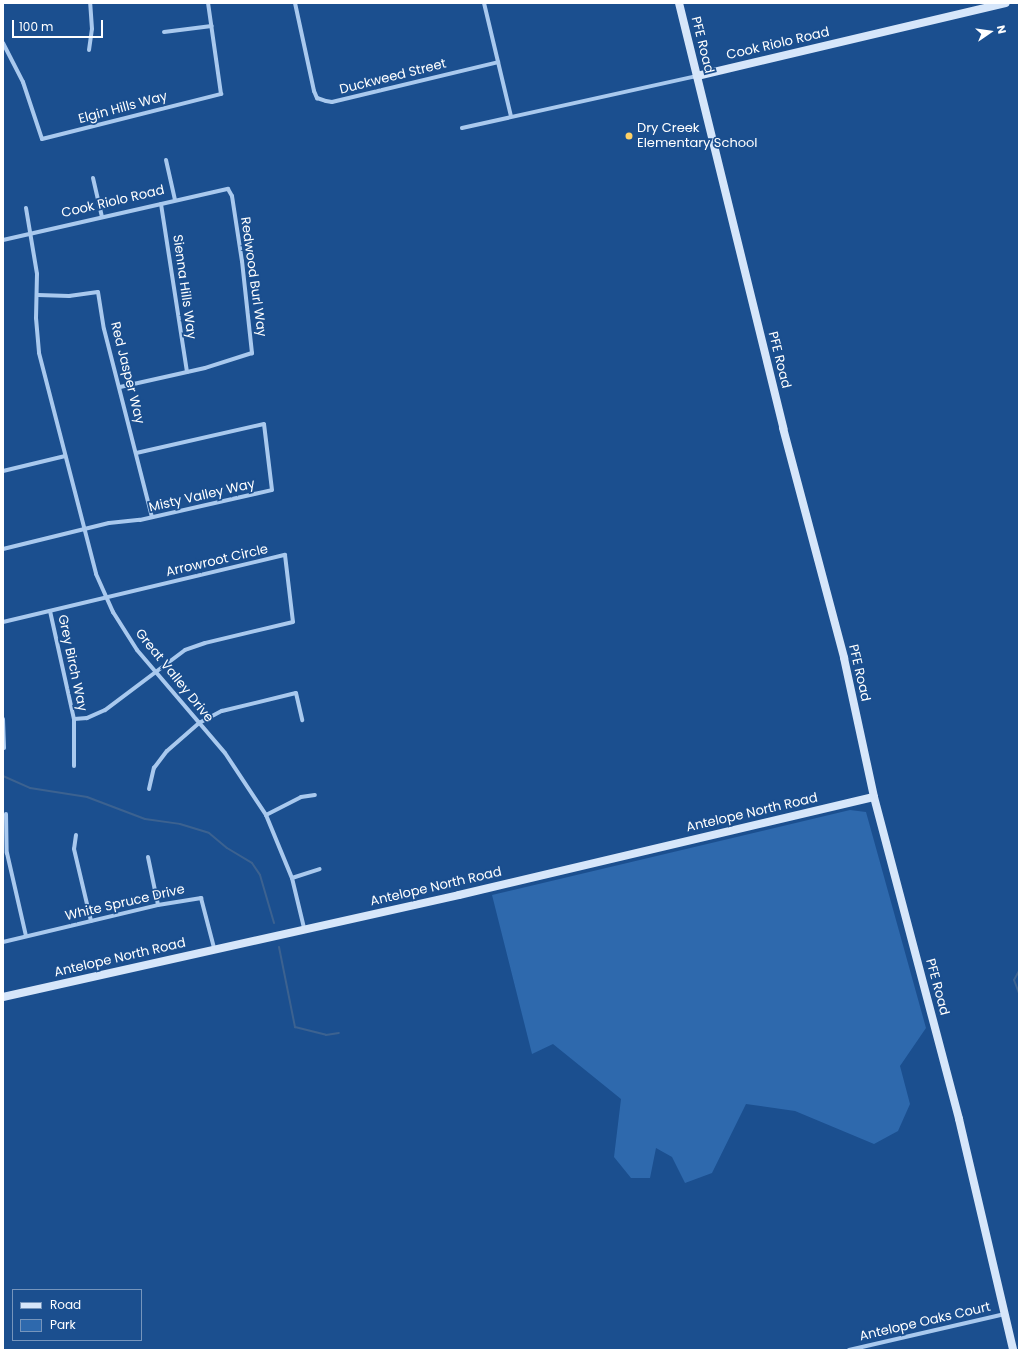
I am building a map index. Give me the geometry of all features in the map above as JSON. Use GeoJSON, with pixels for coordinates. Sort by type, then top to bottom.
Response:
{"type":"FeatureCollection","features":[{"type":"Feature","properties":{"kind":"main road","name":"PFE Road"},"geometry":{"type":"LineString","coordinates":[[680,3],[784,428],[844,658],[874,797],[943,1057],[1013,1350]]}},
{"type":"Feature","properties":{"kind":"main road","name":"Cook Riolo Road"},"geometry":{"type":"LineString","coordinates":[[697,76],[1005,3]]}},
{"type":"Feature","properties":{"kind":"main road","name":"Antelope North Road"},"geometry":{"type":"LineString","coordinates":[[3,997],[214,948],[459,895],[874,797]]}},
{"type":"Feature","properties":{"kind":"street"},"geometry":{"type":"LineString","coordinates":[[89,50],[92,29],[90,3]]}},
{"type":"Feature","properties":{"kind":"street","name":"Elgin Hills Way"},"geometry":{"type":"LineString","coordinates":[[3,43],[23,82],[42,139],[221,94],[208,3]]}},
{"type":"Feature","properties":{"kind":"street","name":"Duckweed Street"},"geometry":{"type":"LineString","coordinates":[[294,3],[314,91],[318,98],[326,101],[332,102],[498,62]]}},
{"type":"Feature","properties":{"kind":"street"},"geometry":{"type":"LineString","coordinates":[[484,3],[511,116]]}},
{"type":"Feature","properties":{"kind":"street"},"geometry":{"type":"LineString","coordinates":[[164,32],[212,26]]}},
{"type":"Feature","properties":{"kind":"street","name":"Cook Riolo Road"},"geometry":{"type":"LineString","coordinates":[[462,128],[697,76]]}},
{"type":"Feature","properties":{"kind":"street"},"geometry":{"type":"LineString","coordinates":[[166,160],[175,200]]}},
{"type":"Feature","properties":{"kind":"street"},"geometry":{"type":"LineString","coordinates":[[94,178],[102,217]]}},
{"type":"Feature","properties":{"kind":"street","name":"Cook Riolo Road"},"geometry":{"type":"LineString","coordinates":[[3,240],[228,189]]}},
{"type":"Feature","properties":{"kind":"street","name":"Redwood Burl Way"},"geometry":{"type":"LineString","coordinates":[[120,387],[187,372],[252,353],[242,261],[232,196],[228,189]]}},
{"type":"Feature","properties":{"kind":"street","name":"Sienna Hills Way"},"geometry":{"type":"LineString","coordinates":[[160,204],[187,372]]}},
{"type":"Feature","properties":{"kind":"street","name":"Great Valley Drive"},"geometry":{"type":"LineString","coordinates":[[26,208],[37,269],[38,295],[36,318],[39,353],[83,529],[96,574],[106,597],[124,630],[155,671],[236,768],[266,815],[292,878],[304,928]]}},
{"type":"Feature","properties":{"kind":"street","name":"Red Jasper Way"},"geometry":{"type":"LineString","coordinates":[[38,295],[69,296],[98,292],[104,329],[152,517]]}},
{"type":"Feature","properties":{"kind":"street","name":"Misty Valley Way"},"geometry":{"type":"LineString","coordinates":[[3,548],[83,529],[152,517],[272,490],[264,424],[136,453]]}},
{"type":"Feature","properties":{"kind":"street"},"geometry":{"type":"LineString","coordinates":[[3,471],[65,456]]}},
{"type":"Feature","properties":{"kind":"street","name":"Arrowroot Circle"},"geometry":{"type":"LineString","coordinates":[[106,597],[285,556],[293,622],[195,646],[155,671]]}},
{"type":"Feature","properties":{"kind":"street"},"geometry":{"type":"LineString","coordinates":[[3,622],[106,597]]}},
{"type":"Feature","properties":{"kind":"street","name":"Grey Birch Way"},"geometry":{"type":"LineString","coordinates":[[50,611],[74,720],[74,766]]}},
{"type":"Feature","properties":{"kind":"street"},"geometry":{"type":"LineString","coordinates":[[74,720],[87,718],[104,710],[155,671]]}},
{"type":"Feature","properties":{"kind":"street"},"geometry":{"type":"LineString","coordinates":[[149,789],[151,776],[160,758],[199,723],[234,707],[296,693],[302,720]]}},
{"type":"Feature","properties":{"kind":"street"},"geometry":{"type":"LineString","coordinates":[[3,719],[4,748]]}},
{"type":"Feature","properties":{"kind":"street"},"geometry":{"type":"LineString","coordinates":[[266,815],[301,797],[315,795]]}},
{"type":"Feature","properties":{"kind":"street"},"geometry":{"type":"LineString","coordinates":[[6,814],[7,853],[26,936]]}},
{"type":"Feature","properties":{"kind":"street"},"geometry":{"type":"LineString","coordinates":[[76,835],[74,849],[91,921]]}},
{"type":"Feature","properties":{"kind":"street"},"geometry":{"type":"LineString","coordinates":[[148,857],[158,905]]}},
{"type":"Feature","properties":{"kind":"street"},"geometry":{"type":"LineString","coordinates":[[292,878],[320,869]]}},
{"type":"Feature","properties":{"kind":"street","name":"White Spruce Drive"},"geometry":{"type":"LineString","coordinates":[[3,942],[158,905],[200,898],[214,948]]}},
{"type":"Feature","properties":{"kind":"street","name":"Antelope Oaks Court"},"geometry":{"type":"LineString","coordinates":[[849,1350],[1005,1314]]}},
{"type":"Feature","properties":{"kind":"green space"},"geometry":{"type":"Polygon","coordinates":[[[850,810],[866,812],[926,1028],[900,1066],[910,1104],[898,1131],[874,1144],[795,1111],[746,1104],[712,1173],[685,1183],[672,1157],[656,1148],[650,1178],[631,1178],[614,1157],[621,1099],[553,1044],[532,1054],[492,895],[850,810]]]}},
{"type":"Feature","properties":{"kind":"waterway"},"geometry":{"type":"LineString","coordinates":[[3,776],[30,788],[87,797],[145,819],[180,824],[209,833],[227,848],[252,863],[260,875],[274,923]]}},
{"type":"Feature","properties":{"kind":"waterway"},"geometry":{"type":"LineString","coordinates":[[279,947],[295,1027],[326,1035],[339,1033]]}},
{"type":"Feature","properties":{"kind":"waterway"},"geometry":{"type":"LineString","coordinates":[[1019,971],[1014,980],[1019,993]]}},
{"type":"Feature","properties":{"kind":"place","name":"Dry Creek Elementary School"},"geometry":{"type":"Point","coordinates":[629,136]}}]}
